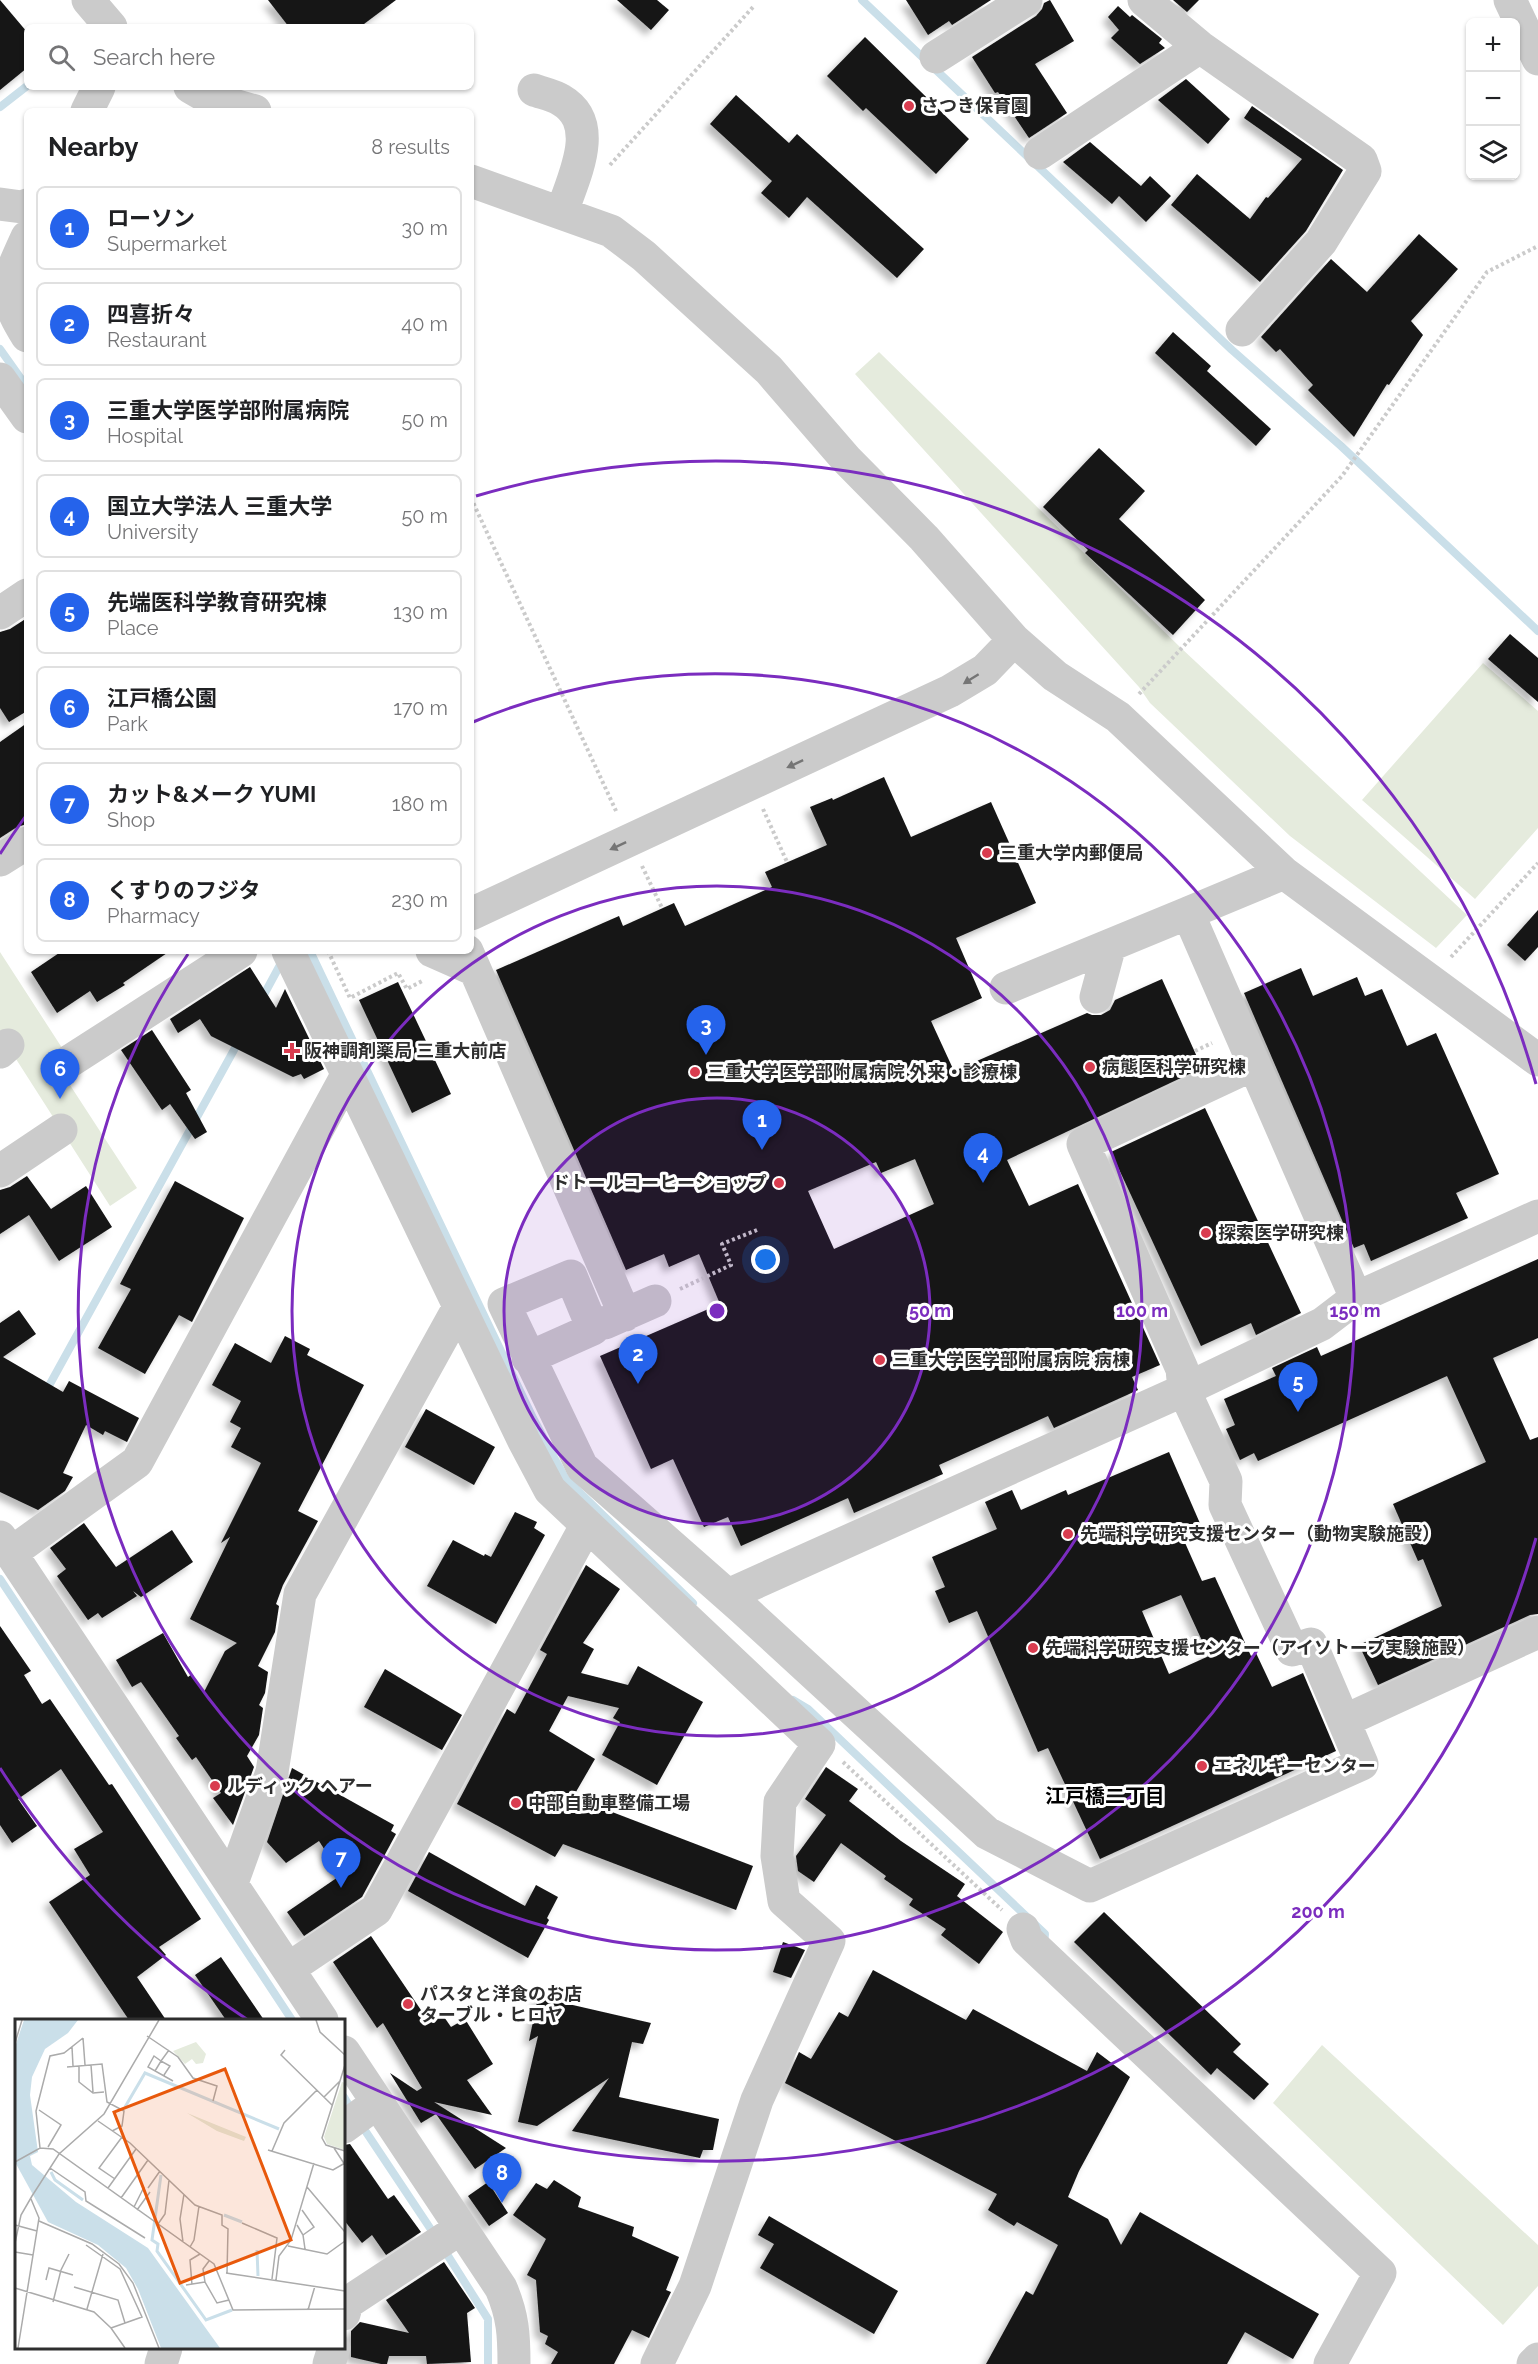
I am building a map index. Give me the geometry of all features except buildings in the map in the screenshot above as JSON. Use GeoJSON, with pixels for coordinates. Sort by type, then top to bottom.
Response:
{"type":"FeatureCollection","features":[{"type":"Feature","properties":{"kind":"street"},"geometry":{"type":"LineString","coordinates":[[88,0],[108,24]]}},
{"type":"Feature","properties":{"kind":"street"},"geometry":{"type":"LineString","coordinates":[[936,57],[1026,0]]}},
{"type":"Feature","properties":{"kind":"street"},"geometry":{"type":"LineString","coordinates":[[1144,0],[1200,47],[1361,160],[1365,171],[1321,242],[1242,330]]}},
{"type":"Feature","properties":{"kind":"street"},"geometry":{"type":"LineString","coordinates":[[1510,0],[1538,59]]}},
{"type":"Feature","properties":{"kind":"street"},"geometry":{"type":"LineString","coordinates":[[1040,153],[1200,47]]}},
{"type":"Feature","properties":{"kind":"street"},"geometry":{"type":"LineString","coordinates":[[88,108],[98,90]]}},
{"type":"Feature","properties":{"kind":"street"},"geometry":{"type":"LineString","coordinates":[[195,90],[209,98],[244,108]]}},
{"type":"Feature","properties":{"kind":"street"},"geometry":{"type":"LineString","coordinates":[[534,90],[561,100],[578,118],[583,128],[582,147],[562,212]]}},
{"type":"Feature","properties":{"kind":"street"},"geometry":{"type":"LineString","coordinates":[[474,182],[611,231],[644,255],[769,370],[846,459],[924,538],[1014,640],[1055,676],[1118,717],[1284,873],[1538,1060]]}},
{"type":"Feature","properties":{"kind":"street"},"geometry":{"type":"LineString","coordinates":[[21,215],[6,292],[7,305],[12,317],[24,332]]}},
{"type":"Feature","properties":{"kind":"street"},"geometry":{"type":"LineString","coordinates":[[0,379],[24,413]]}},
{"type":"Feature","properties":{"kind":"street"},"geometry":{"type":"LineString","coordinates":[[0,613],[24,597]]}},
{"type":"Feature","properties":{"kind":"street"},"geometry":{"type":"LineString","coordinates":[[474,913],[950,691],[985,670],[1014,640]]}},
{"type":"Feature","properties":{"kind":"street"},"geometry":{"type":"LineString","coordinates":[[0,860],[24,845]]}},
{"type":"Feature","properties":{"kind":"street"},"geometry":{"type":"LineString","coordinates":[[1006,988],[1284,873]]}},
{"type":"Feature","properties":{"kind":"street"},"geometry":{"type":"LineString","coordinates":[[1188,913],[1356,1298]]}},
{"type":"Feature","properties":{"kind":"street"},"geometry":{"type":"LineString","coordinates":[[1096,996],[1110,945]]}},
{"type":"Feature","properties":{"kind":"street"},"geometry":{"type":"LineString","coordinates":[[59,1068],[236,954]]}},
{"type":"Feature","properties":{"kind":"street"},"geometry":{"type":"LineString","coordinates":[[289,954],[550,1490],[819,1744],[780,1802],[777,1856],[784,1900],[829,1941],[757,2100],[695,2286],[657,2364]]}},
{"type":"Feature","properties":{"kind":"street"},"geometry":{"type":"LineString","coordinates":[[445,954],[471,960],[625,1315]]}},
{"type":"Feature","properties":{"kind":"street"},"geometry":{"type":"LineString","coordinates":[[593,1329],[571,1276],[504,1304],[582,1467],[728,1595],[987,1833],[1090,1886],[1362,1764],[1311,1644],[1292,1650],[1225,1505],[1226,1481],[1184,1390],[1182,1369],[1083,1144],[1254,1064]]}},
{"type":"Feature","properties":{"kind":"street"},"geometry":{"type":"LineString","coordinates":[[321,2019],[5,1545],[137,1462],[347,1075]]}},
{"type":"Feature","properties":{"kind":"street"},"geometry":{"type":"LineString","coordinates":[[0,1171],[61,1130]]}},
{"type":"Feature","properties":{"kind":"street"},"geometry":{"type":"LineString","coordinates":[[728,1595],[1184,1390],[1322,1324],[1356,1298],[1538,1216]]}},
{"type":"Feature","properties":{"kind":"street"},"geometry":{"type":"LineString","coordinates":[[528,1358],[655,1301]]}},
{"type":"Feature","properties":{"kind":"street"},"geometry":{"type":"LineString","coordinates":[[232,1883],[272,1772],[300,1594],[459,1306]]}},
{"type":"Feature","properties":{"kind":"street"},"geometry":{"type":"LineString","coordinates":[[288,1969],[376,1910],[586,1526]]}},
{"type":"Feature","properties":{"kind":"street"},"geometry":{"type":"LineString","coordinates":[[1344,1721],[1538,1632]]}},
{"type":"Feature","properties":{"kind":"street"},"geometry":{"type":"LineString","coordinates":[[1023,1929],[1027,1940],[1380,2273],[1330,2364]]}},
{"type":"Feature","properties":{"kind":"street"},"geometry":{"type":"LineString","coordinates":[[345,2054],[501,2288],[511,2310],[514,2364]]}},
{"type":"Feature","properties":{"kind":"street"},"geometry":{"type":"LineString","coordinates":[[345,2126],[377,2103]]}},
{"type":"Feature","properties":{"kind":"street"},"geometry":{"type":"LineString","coordinates":[[345,2310],[347,2303],[461,2228]]}},
{"type":"Feature","properties":{"kind":"street"},"geometry":{"type":"LineString","coordinates":[[161,2364],[166,2349]]}},
{"type":"Feature","properties":{"kind":"street"},"geometry":{"type":"LineString","coordinates":[[329,2364],[334,2349]]}},
{"type":"Feature","properties":{"kind":"path"},"geometry":{"type":"LineString","coordinates":[[609,166],[753,7]]}},
{"type":"Feature","properties":{"kind":"path"},"geometry":{"type":"LineString","coordinates":[[1118,717],[1342,476],[1487,272],[1538,246]]}},
{"type":"Feature","properties":{"kind":"path"},"geometry":{"type":"LineString","coordinates":[[474,504],[621,822]]}},
{"type":"Feature","properties":{"kind":"path"},"geometry":{"type":"LineString","coordinates":[[762,806],[787,862]]}},
{"type":"Feature","properties":{"kind":"path"},"geometry":{"type":"LineString","coordinates":[[1430,980],[1538,863]]}},
{"type":"Feature","properties":{"kind":"path"},"geometry":{"type":"LineString","coordinates":[[642,865],[662,908]]}},
{"type":"Feature","properties":{"kind":"path"},"geometry":{"type":"LineString","coordinates":[[329,954],[350,998],[398,973],[407,989],[415,984]]}},
{"type":"Feature","properties":{"kind":"path"},"geometry":{"type":"LineString","coordinates":[[655,1301],[731,1265],[722,1244],[757,1230]]}},
{"type":"Feature","properties":{"kind":"path"},"geometry":{"type":"LineString","coordinates":[[819,1744],[827,1747],[1023,1929]]}},
{"type":"Feature","properties":{"kind":"shaded area"},"geometry":{"type":"Polygon","coordinates":[[[879,352],[1181,648],[1467,915],[1436,948],[1290,836],[1150,703],[1139,687],[855,374],[879,352]]]}},
{"type":"Feature","properties":{"kind":"shaded area"},"geometry":{"type":"Polygon","coordinates":[[[1483,663],[1538,711],[1538,828],[1475,899],[1362,800],[1483,663]]]}},
{"type":"Feature","properties":{"kind":"shaded area"},"geometry":{"type":"Polygon","coordinates":[[[0,952],[66,1054],[55,1062],[137,1188],[110,1206],[0,1034],[0,952]]]}},
{"type":"Feature","properties":{"kind":"shaded area"},"geometry":{"type":"Polygon","coordinates":[[[1322,2045],[1538,2245],[1538,2286],[1503,2325],[1273,2103],[1322,2045]]]}},
{"type":"Feature","properties":{"kind":"waterway"},"geometry":{"type":"LineString","coordinates":[[862,0],[1232,350],[1341,446],[1538,631]]}},
{"type":"Feature","properties":{"kind":"waterway"},"geometry":{"type":"LineString","coordinates":[[0,107],[24,88]]}},
{"type":"Feature","properties":{"kind":"waterway"},"geometry":{"type":"LineString","coordinates":[[0,349],[24,383]]}},
{"type":"Feature","properties":{"kind":"waterway"},"geometry":{"type":"LineString","coordinates":[[311,954],[533,1418],[565,1478],[693,1603]]}},
{"type":"Feature","properties":{"kind":"waterway"},"geometry":{"type":"LineString","coordinates":[[260,1002],[280,965]]}},
{"type":"Feature","properties":{"kind":"waterway"},"geometry":{"type":"LineString","coordinates":[[45,1393],[240,1039]]}},
{"type":"Feature","properties":{"kind":"waterway"},"geometry":{"type":"LineString","coordinates":[[0,1579],[291,2019]]}},
{"type":"Feature","properties":{"kind":"waterway"},"geometry":{"type":"LineString","coordinates":[[793,1700],[808,1709],[1045,1934],[1044,1945]]}},
{"type":"Feature","properties":{"kind":"waterway"},"geometry":{"type":"LineString","coordinates":[[345,2099],[353,2112]]}},
{"type":"Feature","properties":{"kind":"waterway"},"geometry":{"type":"LineString","coordinates":[[360,2123],[436,2237]]}},
{"type":"Feature","properties":{"kind":"waterway"},"geometry":{"type":"LineString","coordinates":[[443,2248],[488,2319],[488,2364]]}},
{"type":"Feature","properties":{"kind":"place","name":"さつき保育園"},"geometry":{"type":"Point","coordinates":[909,106]}},
{"type":"Feature","properties":{"kind":"place","name":"三重大学内郵便局"},"geometry":{"type":"Point","coordinates":[987,853]}},
{"type":"Feature","properties":{"kind":"place","name":"阪神調剤薬局 三重大前店"},"geometry":{"type":"Point","coordinates":[292,1051]}},
{"type":"Feature","properties":{"kind":"place","name":"三重大学医学部附属病院"},"geometry":{"type":"Point","coordinates":[706,1055]}},
{"type":"Feature","properties":{"kind":"place","name":"病態医科学研究棟"},"geometry":{"type":"Point","coordinates":[1090,1067]}},
{"type":"Feature","properties":{"kind":"place","name":"三重大学医学部附属病院 外来・診療棟"},"geometry":{"type":"Point","coordinates":[695,1072]}},
{"type":"Feature","properties":{"kind":"place","name":"江戸橋公園"},"geometry":{"type":"Point","coordinates":[60,1099]}},
{"type":"Feature","properties":{"kind":"place","name":"ローソン"},"geometry":{"type":"Point","coordinates":[762,1150]}},
{"type":"Feature","properties":{"kind":"place","name":"ドトールコーヒーショップ"},"geometry":{"type":"Point","coordinates":[779,1183]}},
{"type":"Feature","properties":{"kind":"place","name":"国立大学法人 三重大学"},"geometry":{"type":"Point","coordinates":[983,1183]}},
{"type":"Feature","properties":{"kind":"place","name":"探索医学研究棟"},"geometry":{"type":"Point","coordinates":[1206,1233]}},
{"type":"Feature","properties":{"kind":"place","name":"三重大学医学部附属病院 病棟"},"geometry":{"type":"Point","coordinates":[880,1360]}},
{"type":"Feature","properties":{"kind":"place","name":"四喜折々"},"geometry":{"type":"Point","coordinates":[638,1384]}},
{"type":"Feature","properties":{"kind":"place","name":"先端医科学教育研究棟"},"geometry":{"type":"Point","coordinates":[1298,1412]}},
{"type":"Feature","properties":{"kind":"place","name":"先端科学研究支援センター（動物実験施設）"},"geometry":{"type":"Point","coordinates":[1068,1534]}},
{"type":"Feature","properties":{"kind":"place","name":"先端科学研究支援センター（アイソトープ実験施設）"},"geometry":{"type":"Point","coordinates":[1033,1648]}},
{"type":"Feature","properties":{"kind":"place","name":"エネルギーセンター"},"geometry":{"type":"Point","coordinates":[1202,1766]}},
{"type":"Feature","properties":{"kind":"place","name":"ルディック ヘアー"},"geometry":{"type":"Point","coordinates":[215,1786]}},
{"type":"Feature","properties":{"kind":"place","name":"中部自動車整備工場"},"geometry":{"type":"Point","coordinates":[516,1803]}},
{"type":"Feature","properties":{"kind":"place","name":"カット&メーク YUMI"},"geometry":{"type":"Point","coordinates":[341,1888]}},
{"type":"Feature","properties":{"kind":"place","name":"パスタと洋食のお店 ターブル・ヒロヤ"},"geometry":{"type":"Point","coordinates":[408,2004]}},
{"type":"Feature","properties":{"kind":"place","name":"くすりのフジタ"},"geometry":{"type":"Point","coordinates":[502,2203]}},
{"type":"Feature","properties":{"kind":"district","name":"江戸橋二丁目"},"geometry":{"type":"Point","coordinates":[1105,1796]}}]}
